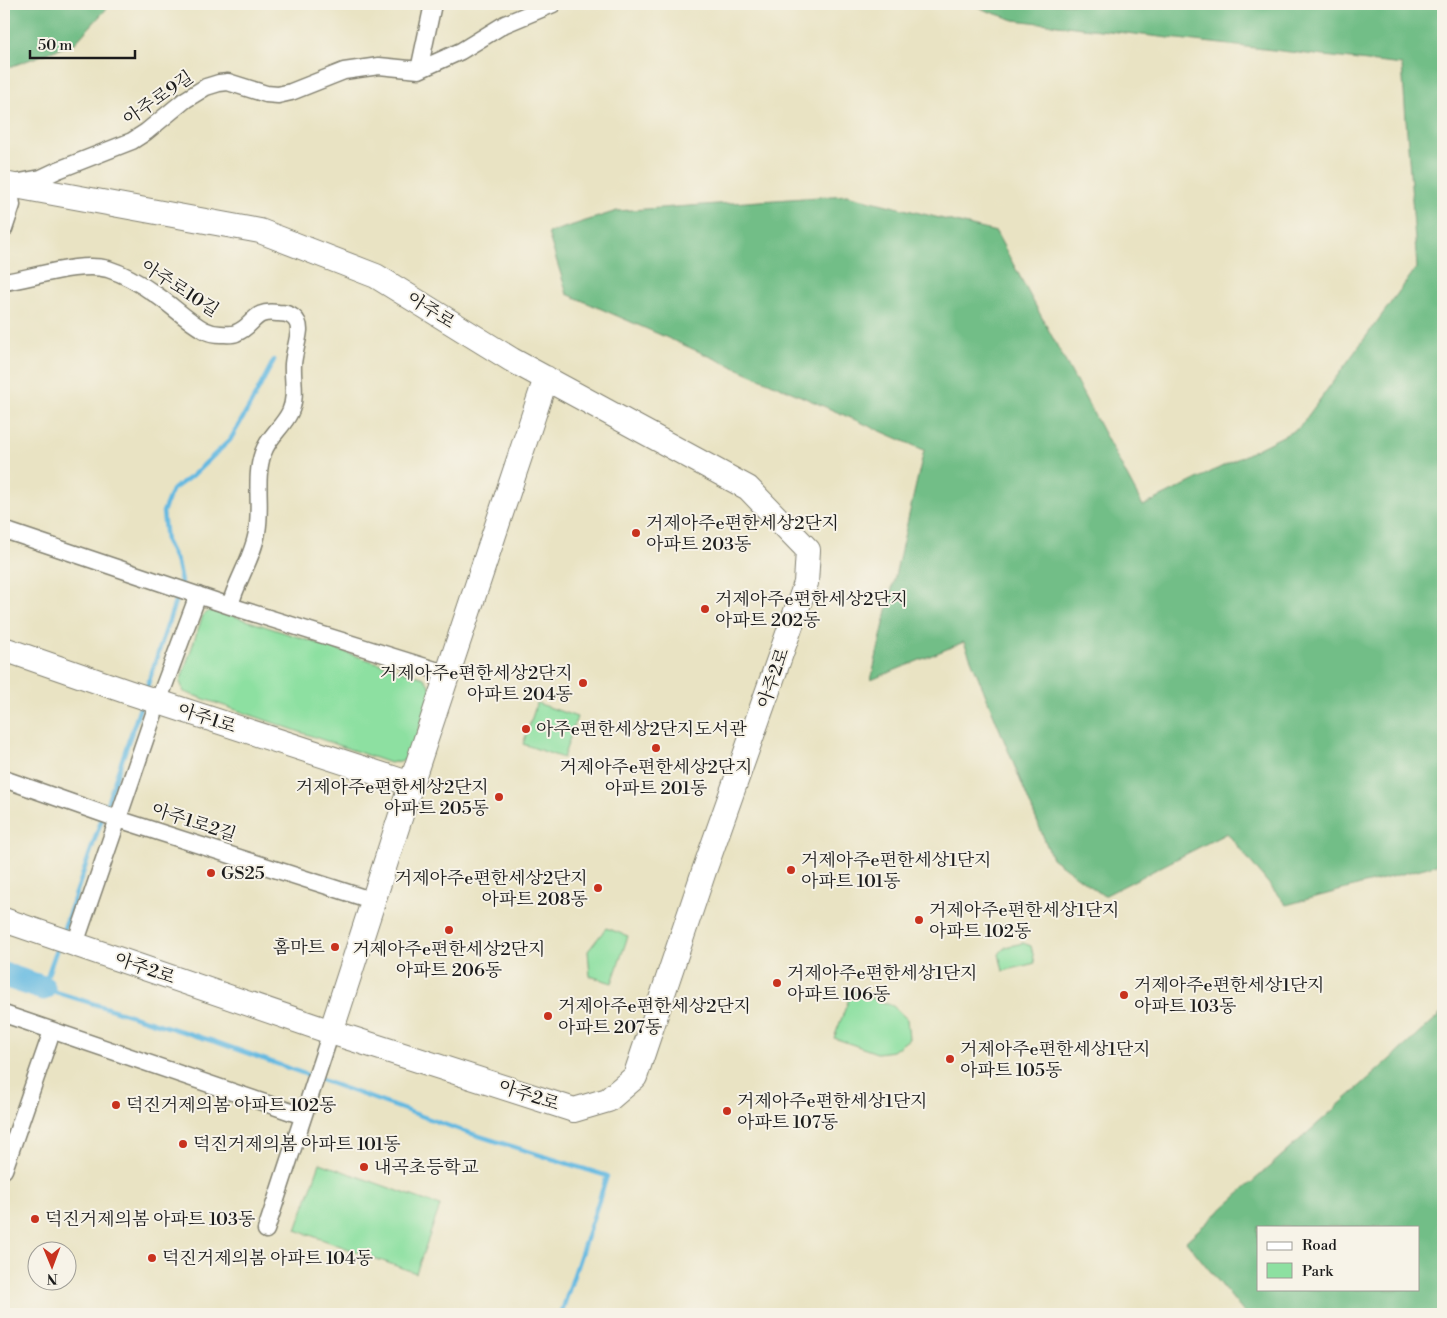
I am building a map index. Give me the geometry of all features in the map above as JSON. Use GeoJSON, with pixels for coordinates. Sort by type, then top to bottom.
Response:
{"type":"FeatureCollection","features":[{"type":"Feature","properties":{"kind":"street"},"geometry":{"type":"LineString","coordinates":[[419,70],[433,4]]}},
{"type":"Feature","properties":{"kind":"street"},"geometry":{"type":"LineString","coordinates":[[419,70],[461,51],[505,24],[553,4]]}},
{"type":"Feature","properties":{"kind":"street","name":"아주로9길"},"geometry":{"type":"LineString","coordinates":[[6,184],[41,178],[132,141],[146,132],[184,100],[206,87],[219,83],[228,82],[266,94],[278,95],[352,69],[379,66],[419,70]]}},
{"type":"Feature","properties":{"kind":"street"},"geometry":{"type":"LineString","coordinates":[[4,230],[12,205],[6,184]]}},
{"type":"Feature","properties":{"kind":"street","name":"아주로"},"geometry":{"type":"LineString","coordinates":[[6,184],[260,231],[376,276],[512,360],[748,488],[808,550]]}},
{"type":"Feature","properties":{"kind":"street","name":"아주로10길"},"geometry":{"type":"LineString","coordinates":[[4,282],[74,269],[107,269],[125,276],[155,294],[194,324],[211,334],[237,333],[256,316],[264,312],[292,316],[297,322],[299,330],[293,364],[293,405],[289,414],[263,451],[259,466],[257,532],[252,551],[230,606]]}},
{"type":"Feature","properties":{"kind":"street"},"geometry":{"type":"LineString","coordinates":[[266,1230],[546,378]]}},
{"type":"Feature","properties":{"kind":"street"},"geometry":{"type":"LineString","coordinates":[[4,530],[230,606],[448,674]]}},
{"type":"Feature","properties":{"kind":"street","name":"아주2로"},"geometry":{"type":"LineString","coordinates":[[4,920],[331,1032],[574,1110],[608,1100],[635,1077],[704,871],[806,583],[808,550]]}},
{"type":"Feature","properties":{"kind":"street"},"geometry":{"type":"LineString","coordinates":[[75,944],[158,702],[198,595]]}},
{"type":"Feature","properties":{"kind":"street","name":"아주1로"},"geometry":{"type":"LineString","coordinates":[[4,649],[158,702],[411,784]]}},
{"type":"Feature","properties":{"kind":"street","name":"아주1로2길"},"geometry":{"type":"LineString","coordinates":[[4,779],[118,819],[374,901]]}},
{"type":"Feature","properties":{"kind":"street"},"geometry":{"type":"LineString","coordinates":[[4,1014],[303,1116]]}},
{"type":"Feature","properties":{"kind":"street"},"geometry":{"type":"LineString","coordinates":[[4,1170],[52,1031]]}},
{"type":"Feature","properties":{"kind":"green space"},"geometry":{"type":"Polygon","coordinates":[[[4,4],[111,4],[75,43],[4,69],[4,4]]]}},
{"type":"Feature","properties":{"kind":"green space"},"geometry":{"type":"Polygon","coordinates":[[[967,4],[1443,4],[1443,863],[1286,905],[1227,833],[1104,896],[1052,858],[964,642],[871,680],[924,450],[567,294],[548,233],[617,211],[847,195],[996,232],[1143,506],[1299,428],[1417,267],[1402,65],[1014,20],[967,4]]]}},
{"type":"Feature","properties":{"kind":"green space"},"geometry":{"type":"Polygon","coordinates":[[[212,609],[424,678],[432,689],[409,759],[390,763],[184,692],[180,682],[203,615],[212,609]]]}},
{"type":"Feature","properties":{"kind":"green space"},"geometry":{"type":"Polygon","coordinates":[[[537,703],[577,717],[563,758],[523,744],[537,703]]]}},
{"type":"Feature","properties":{"kind":"green space"},"geometry":{"type":"Polygon","coordinates":[[[606,928],[628,936],[612,983],[590,976],[588,951],[606,928]]]}},
{"type":"Feature","properties":{"kind":"green space"},"geometry":{"type":"Polygon","coordinates":[[[1023,943],[1031,946],[1035,963],[1003,971],[999,954],[1005,947],[1023,943]]]}},
{"type":"Feature","properties":{"kind":"green space"},"geometry":{"type":"Polygon","coordinates":[[[852,991],[893,1006],[907,1019],[909,1039],[893,1051],[877,1053],[834,1038],[852,991]]]}},
{"type":"Feature","properties":{"kind":"green space"},"geometry":{"type":"Polygon","coordinates":[[[1443,1012],[1443,1314],[1245,1314],[1186,1241],[1443,1012]]]}},
{"type":"Feature","properties":{"kind":"green space"},"geometry":{"type":"Polygon","coordinates":[[[320,1163],[440,1206],[416,1273],[296,1230],[320,1163]]]}},
{"type":"Feature","properties":{"kind":"waterway"},"geometry":{"type":"LineString","coordinates":[[180,586],[181,582],[177,563],[166,541],[163,512],[172,490],[193,475],[230,440],[274,360]]}},
{"type":"Feature","properties":{"kind":"waterway"},"geometry":{"type":"LineString","coordinates":[[146,690],[178,593]]}},
{"type":"Feature","properties":{"kind":"waterway"},"geometry":{"type":"LineString","coordinates":[[62,934],[141,705]]}},
{"type":"Feature","properties":{"kind":"waterway"},"geometry":{"type":"LineString","coordinates":[[58,946],[43,988],[216,1042],[463,1131],[607,1176],[561,1314]]}},
{"type":"Feature","properties":{"kind":"waterway"},"geometry":{"type":"LineString","coordinates":[[4,975],[43,988]]}},
{"type":"Feature","properties":{"kind":"place","name":"거제아주e편한세상2단지 아파트 203동"},"geometry":{"type":"Point","coordinates":[636,533]}},
{"type":"Feature","properties":{"kind":"place","name":"거제아주e편한세상2단지 아파트 202동"},"geometry":{"type":"Point","coordinates":[705,609]}},
{"type":"Feature","properties":{"kind":"place","name":"거제아주e편한세상2단지 아파트 204동"},"geometry":{"type":"Point","coordinates":[583,683]}},
{"type":"Feature","properties":{"kind":"place","name":"아주e편한세상2단지도서관"},"geometry":{"type":"Point","coordinates":[526,729]}},
{"type":"Feature","properties":{"kind":"place","name":"거제아주e편한세상2단지 아파트 201동"},"geometry":{"type":"Point","coordinates":[656,748]}},
{"type":"Feature","properties":{"kind":"place","name":"거제아주e편한세상2단지 아파트 205동"},"geometry":{"type":"Point","coordinates":[499,797]}},
{"type":"Feature","properties":{"kind":"place","name":"거제아주e편한세상1단지 아파트 101동"},"geometry":{"type":"Point","coordinates":[791,870]}},
{"type":"Feature","properties":{"kind":"place","name":"GS25"},"geometry":{"type":"Point","coordinates":[211,873]}},
{"type":"Feature","properties":{"kind":"place","name":"거제아주e편한세상2단지 아파트 208동"},"geometry":{"type":"Point","coordinates":[598,888]}},
{"type":"Feature","properties":{"kind":"place","name":"거제아주e편한세상1단지 아파트 102동"},"geometry":{"type":"Point","coordinates":[919,920]}},
{"type":"Feature","properties":{"kind":"place","name":"거제아주e편한세상2단지 아파트 206동"},"geometry":{"type":"Point","coordinates":[449,930]}},
{"type":"Feature","properties":{"kind":"place","name":"홈마트"},"geometry":{"type":"Point","coordinates":[335,947]}},
{"type":"Feature","properties":{"kind":"place","name":"거제아주e편한세상1단지 아파트 106동"},"geometry":{"type":"Point","coordinates":[777,983]}},
{"type":"Feature","properties":{"kind":"place","name":"거제아주e편한세상1단지 아파트 103동"},"geometry":{"type":"Point","coordinates":[1124,995]}},
{"type":"Feature","properties":{"kind":"place","name":"거제아주e편한세상2단지 아파트 207동"},"geometry":{"type":"Point","coordinates":[548,1016]}},
{"type":"Feature","properties":{"kind":"place","name":"거제아주e편한세상1단지 아파트 105동"},"geometry":{"type":"Point","coordinates":[950,1059]}},
{"type":"Feature","properties":{"kind":"place","name":"덕진거제의봄 아파트 102동"},"geometry":{"type":"Point","coordinates":[116,1105]}},
{"type":"Feature","properties":{"kind":"place","name":"거제아주e편한세상1단지 아파트 107동"},"geometry":{"type":"Point","coordinates":[727,1111]}},
{"type":"Feature","properties":{"kind":"place","name":"덕진거제의봄 아파트 101동"},"geometry":{"type":"Point","coordinates":[183,1144]}},
{"type":"Feature","properties":{"kind":"place","name":"내곡초등학교"},"geometry":{"type":"Point","coordinates":[364,1167]}},
{"type":"Feature","properties":{"kind":"place","name":"덕진거제의봄 아파트 103동"},"geometry":{"type":"Point","coordinates":[35,1219]}},
{"type":"Feature","properties":{"kind":"place","name":"덕진거제의봄 아파트 104동"},"geometry":{"type":"Point","coordinates":[152,1258]}}]}
